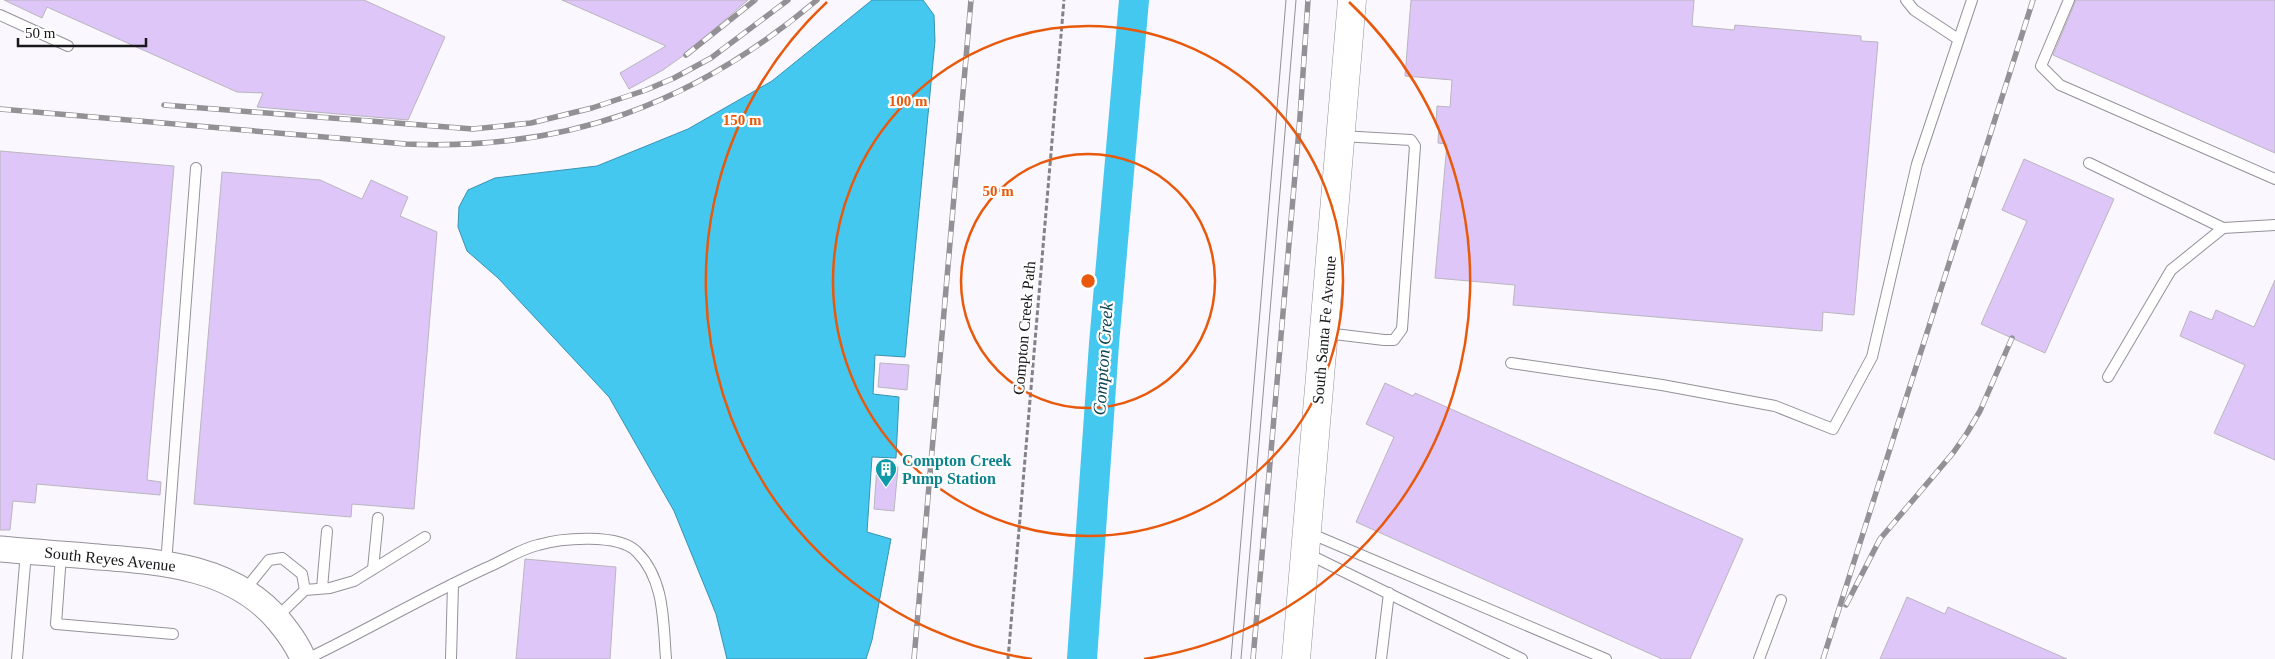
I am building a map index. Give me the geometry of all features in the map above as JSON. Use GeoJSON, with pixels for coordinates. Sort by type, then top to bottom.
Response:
{"type":"FeatureCollection","features":[{"type":"Feature","properties":{"kind":"main road","name":"South Santa Fe Avenue"},"geometry":{"type":"LineString","coordinates":[[1296,659],[1352,0]]}},
{"type":"Feature","properties":{"kind":"street","name":"South Reyes Avenue"},"geometry":{"type":"LineString","coordinates":[[0,549],[166,564],[209,573],[244,591],[276,618],[305,659]]}},
{"type":"Feature","properties":{"kind":"lane"},"geometry":{"type":"LineString","coordinates":[[1906,0],[1914,10],[1958,40]]}},
{"type":"Feature","properties":{"kind":"lane"},"geometry":{"type":"LineString","coordinates":[[1511,363],[1662,384],[1775,406],[1833,429],[1872,357],[1917,164],[1972,0]]}},
{"type":"Feature","properties":{"kind":"lane"},"geometry":{"type":"LineString","coordinates":[[2069,0],[2041,66],[2060,85],[2275,179]]}},
{"type":"Feature","properties":{"kind":"lane"},"geometry":{"type":"LineString","coordinates":[[0,15],[68,46]]}},
{"type":"Feature","properties":{"kind":"lane"},"geometry":{"type":"LineString","coordinates":[[1324,332],[1394,340],[1402,328],[1415,146],[1411,140],[1340,136]]}},
{"type":"Feature","properties":{"kind":"lane"},"geometry":{"type":"LineString","coordinates":[[2089,163],[2224,228],[2275,225]]}},
{"type":"Feature","properties":{"kind":"lane"},"geometry":{"type":"LineString","coordinates":[[166,564],[196,168]]}},
{"type":"Feature","properties":{"kind":"lane"},"geometry":{"type":"LineString","coordinates":[[2108,377],[2171,270],[2224,228]]}},
{"type":"Feature","properties":{"kind":"lane"},"geometry":{"type":"LineString","coordinates":[[373,569],[378,518]]}},
{"type":"Feature","properties":{"kind":"lane"},"geometry":{"type":"LineString","coordinates":[[322,588],[327,531]]}},
{"type":"Feature","properties":{"kind":"lane"},"geometry":{"type":"LineString","coordinates":[[276,618],[305,590],[354,581],[424,537]]}},
{"type":"Feature","properties":{"kind":"lane"},"geometry":{"type":"LineString","coordinates":[[305,659],[453,584],[537,545],[581,538],[613,541],[636,550],[653,572],[662,607],[666,659]]}},
{"type":"Feature","properties":{"kind":"lane"},"geometry":{"type":"LineString","coordinates":[[1306,542],[1389,593],[1522,659]]}},
{"type":"Feature","properties":{"kind":"lane"},"geometry":{"type":"LineString","coordinates":[[1306,542],[1606,659]]}},
{"type":"Feature","properties":{"kind":"lane"},"geometry":{"type":"LineString","coordinates":[[17,659],[26,551]]}},
{"type":"Feature","properties":{"kind":"lane"},"geometry":{"type":"LineString","coordinates":[[61,554],[56,624],[173,634]]}},
{"type":"Feature","properties":{"kind":"lane"},"geometry":{"type":"LineString","coordinates":[[244,591],[269,560],[282,558],[302,574],[305,590]]}},
{"type":"Feature","properties":{"kind":"lane"},"geometry":{"type":"LineString","coordinates":[[451,659],[453,584]]}},
{"type":"Feature","properties":{"kind":"lane"},"geometry":{"type":"LineString","coordinates":[[1381,659],[1389,593]]}},
{"type":"Feature","properties":{"kind":"lane"},"geometry":{"type":"LineString","coordinates":[[1759,659],[1782,600]]}},
{"type":"Feature","properties":{"kind":"path","name":"Compton Creek Path"},"geometry":{"type":"LineString","coordinates":[[1008,659],[1064,0]]}},
{"type":"Feature","properties":{"kind":"water"},"geometry":{"type":"Polygon","coordinates":[[[872,0],[923,0],[934,15],[935,41],[905,357],[875,355],[873,394],[899,397],[896,458],[872,457],[867,532],[891,539],[872,640],[866,659],[727,659],[716,614],[674,511],[609,397],[498,278],[467,251],[458,227],[459,207],[468,190],[495,178],[597,166],[688,129],[772,81],[872,0]]]}},
{"type":"Feature","properties":{"kind":"building"},"geometry":{"type":"Polygon","coordinates":[[[4,0],[364,0],[445,37],[408,120],[257,107],[263,93],[237,92],[47,7],[42,18],[4,0]]]}},
{"type":"Feature","properties":{"kind":"building"},"geometry":{"type":"Polygon","coordinates":[[[562,0],[748,0],[684,55],[663,70],[629,89],[620,73],[666,46],[562,0]]]}},
{"type":"Feature","properties":{"kind":"building"},"geometry":{"type":"Polygon","coordinates":[[[1411,0],[1694,0],[1692,26],[1734,30],[1735,25],[1861,36],[1861,41],[1878,42],[1854,315],[1823,312],[1822,331],[1513,305],[1515,285],[1435,278],[1447,144],[1438,143],[1439,125],[1436,125],[1437,106],[1450,107],[1452,80],[1405,76],[1411,0]]]}},
{"type":"Feature","properties":{"kind":"building"},"geometry":{"type":"Polygon","coordinates":[[[2076,0],[2275,0],[2275,153],[2053,55],[2076,0]]]}},
{"type":"Feature","properties":{"kind":"building"},"geometry":{"type":"Polygon","coordinates":[[[0,151],[174,166],[147,480],[161,482],[160,495],[37,484],[35,503],[13,501],[10,530],[0,530],[0,151]]]}},
{"type":"Feature","properties":{"kind":"building"},"geometry":{"type":"Polygon","coordinates":[[[2024,159],[2114,199],[2045,353],[1981,324],[2027,221],[2002,210],[2024,159]]]}},
{"type":"Feature","properties":{"kind":"building"},"geometry":{"type":"Polygon","coordinates":[[[222,172],[320,180],[362,199],[371,180],[408,197],[400,216],[437,232],[414,509],[352,504],[351,517],[194,504],[222,172]]]}},
{"type":"Feature","properties":{"kind":"building"},"geometry":{"type":"Polygon","coordinates":[[[2275,280],[2275,460],[2214,433],[2245,365],[2180,336],[2190,311],[2212,320],[2216,310],[2254,327],[2275,280]]]}},
{"type":"Feature","properties":{"kind":"building"},"geometry":{"type":"Polygon","coordinates":[[[880,363],[909,365],[907,390],[878,387],[880,363]]]}},
{"type":"Feature","properties":{"kind":"building"},"geometry":{"type":"Polygon","coordinates":[[[1385,383],[1413,396],[1415,393],[1743,539],[1690,659],[1662,659],[1356,522],[1394,437],[1366,424],[1385,383]]]}},
{"type":"Feature","properties":{"kind":"building","name":"Compton Creek Pump Station"},"geometry":{"type":"Polygon","coordinates":[[[877,466],[898,467],[894,511],[874,509],[877,466]]]}},
{"type":"Feature","properties":{"kind":"building"},"geometry":{"type":"Polygon","coordinates":[[[525,559],[616,567],[610,659],[516,659],[525,559]]]}},
{"type":"Feature","properties":{"kind":"building"},"geometry":{"type":"Polygon","coordinates":[[[1907,597],[1945,614],[1948,607],[2067,659],[1880,659],[1907,597]]]}},
{"type":"Feature","properties":{"kind":"waterway","name":"Compton Creek"},"geometry":{"type":"LineString","coordinates":[[1082,659],[1104,344],[1134,0]]}},
{"type":"Feature","properties":{"kind":"tram line"},"geometry":{"type":"LineString","coordinates":[[1231,659],[1286,0]]}},
{"type":"Feature","properties":{"kind":"tram line"},"geometry":{"type":"LineString","coordinates":[[1241,659],[1296,0]]}},
{"type":"Feature","properties":{"kind":"railway"},"geometry":{"type":"LineString","coordinates":[[686,55],[755,0]]}},
{"type":"Feature","properties":{"kind":"railway"},"geometry":{"type":"LineString","coordinates":[[164,105],[473,129],[531,123],[592,108],[646,90],[674,78],[711,58],[788,0]]}},
{"type":"Feature","properties":{"kind":"railway"},"geometry":{"type":"LineString","coordinates":[[0,109],[406,144],[465,144],[521,139],[574,129],[626,114],[675,93],[724,67],[771,36],[817,0]]}},
{"type":"Feature","properties":{"kind":"railway"},"geometry":{"type":"LineString","coordinates":[[914,659],[971,0]]}},
{"type":"Feature","properties":{"kind":"railway"},"geometry":{"type":"LineString","coordinates":[[1253,659],[1300,117],[1308,0]]}},
{"type":"Feature","properties":{"kind":"railway"},"geometry":{"type":"LineString","coordinates":[[1823,659],[2033,0]]}},
{"type":"Feature","properties":{"kind":"railway"},"geometry":{"type":"LineString","coordinates":[[1846,605],[1880,539],[1953,453],[1967,433],[1980,411],[2012,338]]}},
{"type":"Feature","properties":{"kind":"place","name":"Compton Creek Pump Station"},"geometry":{"type":"Point","coordinates":[886,488]}}]}
